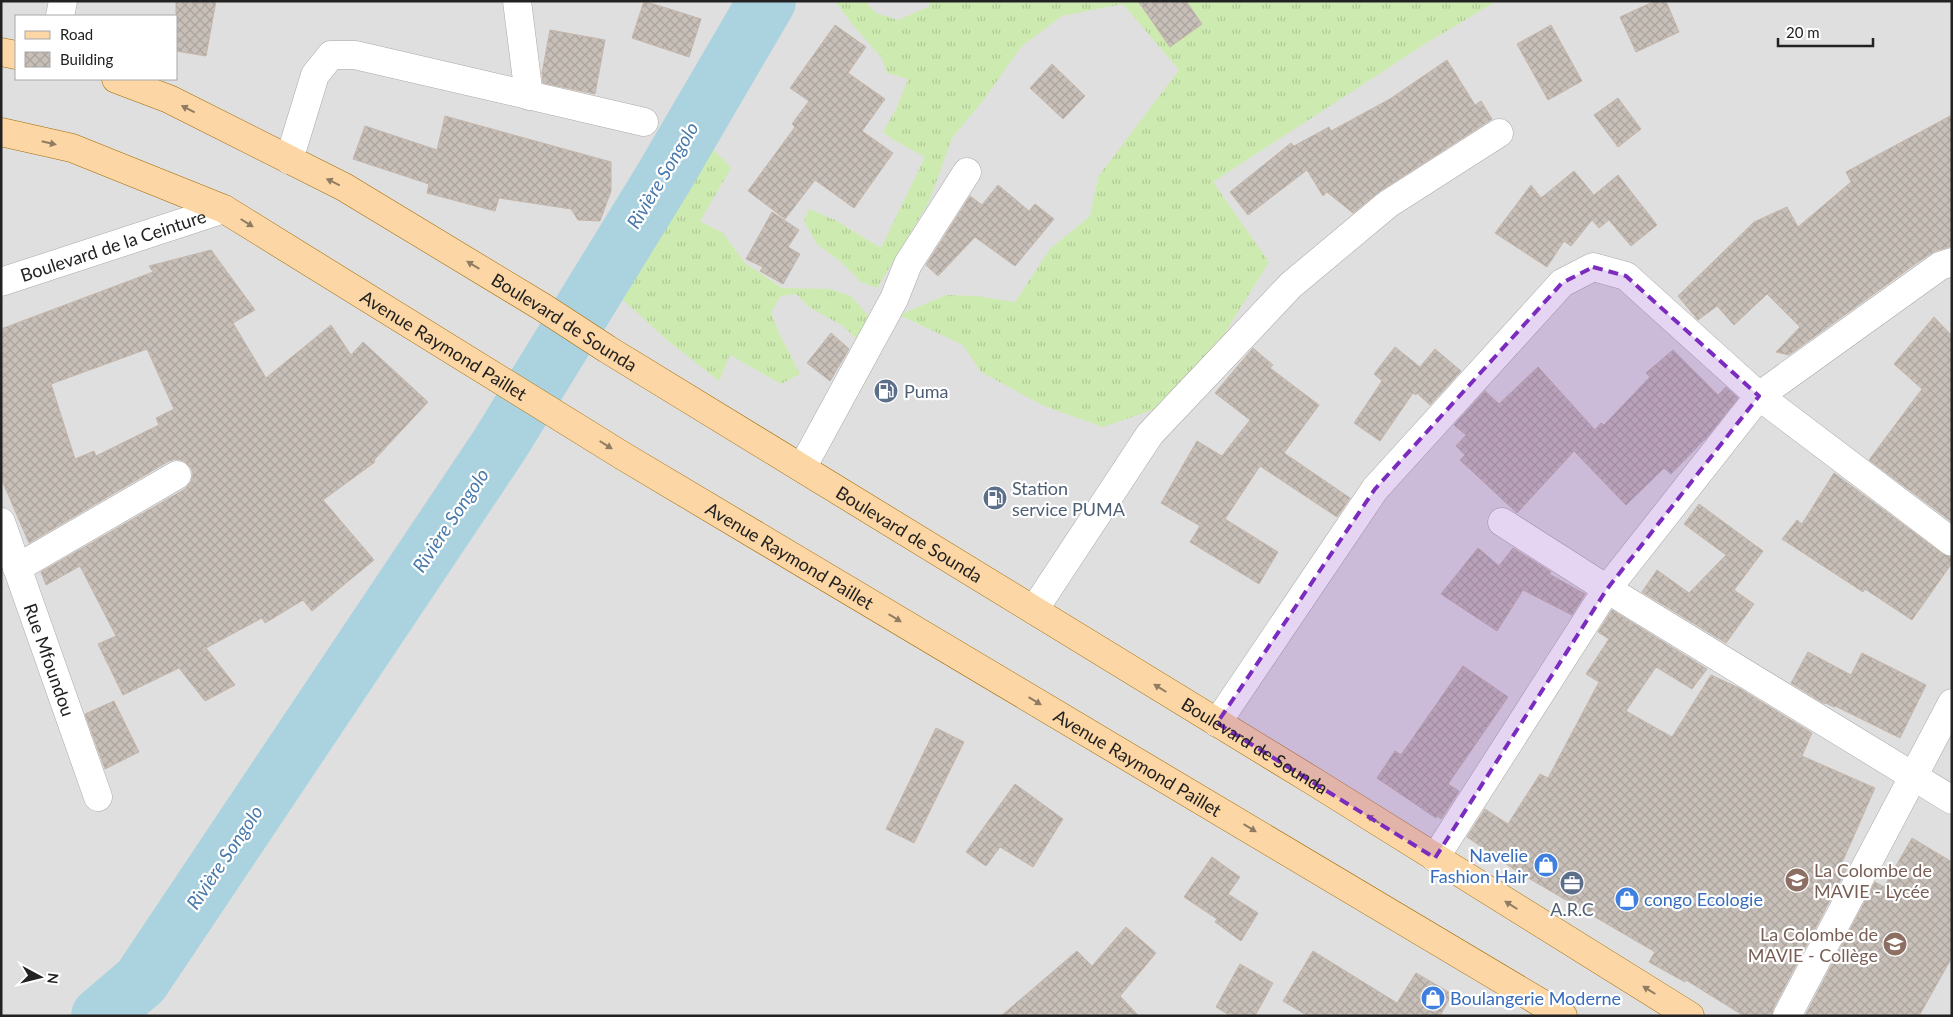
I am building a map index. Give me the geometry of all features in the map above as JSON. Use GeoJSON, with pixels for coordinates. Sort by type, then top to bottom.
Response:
{"type":"FeatureCollection","features":[{"type":"Feature","properties":{"kind":"main road"},"geometry":{"type":"LineString","coordinates":[[1,52],[15,55]]}},
{"type":"Feature","properties":{"kind":"main road","name":"Boulevard de Sounda"},"geometry":{"type":"LineString","coordinates":[[119,80],[169,99],[344,187],[544,308],[607,349],[1034,610],[1690,1016]]}},
{"type":"Feature","properties":{"kind":"main road","name":"Avenue Raymond Paillet"},"geometry":{"type":"LineString","coordinates":[[1,132],[72,148],[224,209],[564,419],[1563,1016]]}},
{"type":"Feature","properties":{"kind":"street"},"geometry":{"type":"LineString","coordinates":[[60,15],[63,1]]}},
{"type":"Feature","properties":{"kind":"street"},"geometry":{"type":"LineString","coordinates":[[518,1],[529,96]]}},
{"type":"Feature","properties":{"kind":"street"},"geometry":{"type":"LineString","coordinates":[[289,160],[315,75],[331,55],[355,54],[644,122]]}},
{"type":"Feature","properties":{"kind":"street"},"geometry":{"type":"LineString","coordinates":[[1034,610],[1150,434],[1291,285],[1388,204],[1500,133]]}},
{"type":"Feature","properties":{"kind":"street"},"geometry":{"type":"LineString","coordinates":[[802,468],[894,300],[908,264],[967,172]]}},
{"type":"Feature","properties":{"kind":"street","name":"Boulevard de la Ceinture"},"geometry":{"type":"LineString","coordinates":[[1,282],[224,209]]}},
{"type":"Feature","properties":{"kind":"street"},"geometry":{"type":"LineString","coordinates":[[1436,858],[1607,589],[1759,396],[1940,266],[1952,262]]}},
{"type":"Feature","properties":{"kind":"street"},"geometry":{"type":"LineString","coordinates":[[1217,723],[1376,489],[1562,283],[1593,267],[1626,276],[1759,396],[1952,542]]}},
{"type":"Feature","properties":{"kind":"street"},"geometry":{"type":"LineString","coordinates":[[18,568],[177,475]]}},
{"type":"Feature","properties":{"kind":"street","name":"Rue Mfoundou"},"geometry":{"type":"LineString","coordinates":[[1,522],[98,798]]}},
{"type":"Feature","properties":{"kind":"street"},"geometry":{"type":"LineString","coordinates":[[1502,522],[1607,589],[1952,800]]}},
{"type":"Feature","properties":{"kind":"street"},"geometry":{"type":"LineString","coordinates":[[1788,1016],[1952,703]]}},
{"type":"Feature","properties":{"kind":"highlighted area"},"geometry":{"type":"Polygon","coordinates":[[[1593,267],[1626,276],[1759,396],[1607,589],[1435,858],[1217,723],[1375,489],[1562,283],[1593,267]]]}},
{"type":"Feature","properties":{"kind":"shaded area"},"geometry":{"type":"Polygon","coordinates":[[[1,1],[1952,1],[1952,1016],[1,1016],[1,1]]]}},
{"type":"Feature","properties":{"kind":"green space"},"geometry":{"type":"Polygon","coordinates":[[[835,1],[865,1],[876,13],[898,20],[930,6],[928,1],[1497,1],[1428,42],[1213,182],[1269,262],[1215,349],[1164,406],[1103,427],[1044,406],[981,372],[963,345],[899,315],[946,295],[977,296],[1015,302],[1050,249],[1090,216],[1098,177],[1179,70],[1123,4],[1062,16],[1021,47],[985,98],[952,138],[929,202],[877,288],[861,282],[841,262],[817,244],[804,221],[809,209],[835,220],[881,248],[925,157],[883,132],[897,107],[908,79],[887,73],[881,57],[851,23],[835,1]]]}},
{"type":"Feature","properties":{"kind":"green space"},"geometry":{"type":"Polygon","coordinates":[[[699,134],[731,168],[700,221],[723,233],[745,263],[782,288],[830,289],[851,296],[870,318],[858,340],[843,326],[809,307],[796,294],[780,296],[771,313],[800,374],[781,384],[730,355],[719,381],[668,341],[610,288],[699,134]]]}},
{"type":"Feature","properties":{"kind":"building"},"geometry":{"type":"Polygon","coordinates":[[[176,1],[216,1],[206,56],[178,51],[178,15],[176,15],[176,1]]]}},
{"type":"Feature","properties":{"kind":"building"},"geometry":{"type":"Polygon","coordinates":[[[644,1],[701,19],[689,57],[632,38],[644,1]]]}},
{"type":"Feature","properties":{"kind":"building"},"geometry":{"type":"Polygon","coordinates":[[[1138,1],[1186,1],[1202,24],[1170,47],[1138,1]]]}},
{"type":"Feature","properties":{"kind":"building"},"geometry":{"type":"Polygon","coordinates":[[[1655,1],[1666,1],[1679,32],[1636,52],[1620,17],[1655,1]]]}},
{"type":"Feature","properties":{"kind":"building"},"geometry":{"type":"Polygon","coordinates":[[[835,25],[866,47],[848,73],[885,99],[862,131],[893,153],[854,208],[815,180],[785,219],[748,191],[795,127],[792,124],[809,101],[790,88],[835,25]]]}},
{"type":"Feature","properties":{"kind":"building"},"geometry":{"type":"Polygon","coordinates":[[[1551,25],[1582,81],[1548,100],[1517,44],[1551,25]]]}},
{"type":"Feature","properties":{"kind":"building"},"geometry":{"type":"Polygon","coordinates":[[[550,30],[605,40],[595,94],[543,83],[542,73],[550,30]]]}},
{"type":"Feature","properties":{"kind":"building"},"geometry":{"type":"Polygon","coordinates":[[[1447,60],[1475,105],[1481,101],[1492,119],[1380,191],[1353,213],[1327,192],[1323,196],[1307,170],[1248,215],[1230,192],[1291,143],[1294,146],[1329,127],[1331,131],[1390,99],[1447,60]]]}},
{"type":"Feature","properties":{"kind":"building"},"geometry":{"type":"Polygon","coordinates":[[[1052,64],[1085,96],[1063,119],[1030,88],[1052,64]]]}},
{"type":"Feature","properties":{"kind":"building"},"geometry":{"type":"Polygon","coordinates":[[[1618,98],[1641,129],[1618,147],[1594,115],[1618,98]]]}},
{"type":"Feature","properties":{"kind":"building"},"geometry":{"type":"Polygon","coordinates":[[[1952,115],[1952,246],[1935,251],[1918,262],[1789,355],[1776,352],[1800,327],[1767,294],[1734,325],[1717,306],[1698,320],[1678,296],[1754,222],[1787,207],[1798,227],[1851,182],[1846,172],[1952,115]]]}},
{"type":"Feature","properties":{"kind":"building"},"geometry":{"type":"Polygon","coordinates":[[[445,116],[611,162],[611,191],[600,221],[578,220],[571,209],[499,198],[495,211],[427,193],[429,184],[353,159],[365,126],[437,150],[445,116]]]}},
{"type":"Feature","properties":{"kind":"building"},"geometry":{"type":"Polygon","coordinates":[[[1574,171],[1594,195],[1618,175],[1657,225],[1631,246],[1609,220],[1599,228],[1592,220],[1571,246],[1564,241],[1547,267],[1495,233],[1531,185],[1541,198],[1574,171]]]}},
{"type":"Feature","properties":{"kind":"building"},"geometry":{"type":"Polygon","coordinates":[[[998,185],[1029,211],[1035,204],[1054,219],[1015,266],[975,237],[938,276],[926,265],[970,196],[982,205],[998,185]]]}},
{"type":"Feature","properties":{"kind":"building"},"geometry":{"type":"Polygon","coordinates":[[[772,212],[799,230],[788,247],[800,254],[783,284],[760,271],[763,267],[746,259],[772,212]]]}},
{"type":"Feature","properties":{"kind":"building"},"geometry":{"type":"Polygon","coordinates":[[[211,250],[255,310],[233,323],[266,378],[331,325],[351,355],[363,342],[428,402],[374,460],[375,462],[323,500],[374,560],[312,611],[303,600],[265,623],[262,618],[206,648],[235,685],[205,701],[179,668],[123,695],[98,644],[116,636],[80,566],[46,585],[41,572],[185,489],[191,482],[193,474],[191,468],[184,461],[176,459],[169,461],[29,543],[1,478],[1,329],[153,272],[149,266],[211,250]],[[147,349],[51,384],[75,459],[94,451],[96,456],[159,425],[156,418],[174,409],[147,349]]]}},
{"type":"Feature","properties":{"kind":"building"},"geometry":{"type":"Polygon","coordinates":[[[1934,317],[1952,336],[1952,522],[1869,460],[1922,389],[1894,364],[1934,317]]]}},
{"type":"Feature","properties":{"kind":"building"},"geometry":{"type":"Polygon","coordinates":[[[831,333],[849,349],[830,381],[807,363],[831,333]]]}},
{"type":"Feature","properties":{"kind":"building"},"geometry":{"type":"Polygon","coordinates":[[[1395,347],[1420,367],[1435,349],[1461,371],[1430,405],[1417,393],[1416,395],[1413,393],[1380,441],[1354,423],[1382,381],[1374,374],[1395,347]]]}},
{"type":"Feature","properties":{"kind":"building"},"geometry":{"type":"Polygon","coordinates":[[[1253,348],[1273,365],[1270,368],[1319,405],[1284,453],[1350,498],[1337,517],[1260,466],[1225,519],[1278,552],[1259,584],[1190,542],[1200,526],[1161,503],[1197,441],[1222,456],[1250,420],[1215,393],[1253,348]]]}},
{"type":"Feature","properties":{"kind":"building"},"geometry":{"type":"Polygon","coordinates":[[[1673,350],[1718,395],[1726,387],[1738,398],[1707,437],[1671,474],[1664,468],[1626,505],[1574,451],[1517,513],[1460,460],[1465,455],[1456,446],[1466,435],[1454,425],[1485,391],[1499,404],[1538,367],[1595,430],[1601,423],[1604,425],[1650,377],[1646,373],[1673,350]]]}},
{"type":"Feature","properties":{"kind":"building"},"geometry":{"type":"Polygon","coordinates":[[[1834,473],[1943,554],[1952,557],[1952,563],[1912,620],[1865,589],[1863,592],[1782,539],[1797,520],[1802,524],[1834,473]]]}},
{"type":"Feature","properties":{"kind":"building"},"geometry":{"type":"Polygon","coordinates":[[[1699,504],[1763,551],[1734,590],[1754,604],[1726,643],[1642,592],[1657,570],[1689,593],[1726,555],[1684,524],[1699,504]]]}},
{"type":"Feature","properties":{"kind":"building"},"geometry":{"type":"Polygon","coordinates":[[[1478,548],[1499,566],[1513,548],[1551,572],[1549,574],[1585,594],[1572,615],[1523,590],[1497,631],[1441,594],[1478,548]]]}},
{"type":"Feature","properties":{"kind":"building"},"geometry":{"type":"Polygon","coordinates":[[[1612,610],[1707,669],[1692,689],[1656,667],[1626,711],[1672,737],[1711,675],[1739,688],[1812,733],[1802,756],[1875,788],[1841,865],[1847,868],[1773,1009],[1772,1016],[1744,1016],[1686,980],[1685,982],[1649,962],[1655,952],[1518,872],[1467,837],[1485,809],[1508,824],[1540,774],[1548,778],[1599,682],[1586,674],[1609,639],[1598,632],[1612,610]]]}},
{"type":"Feature","properties":{"kind":"building"},"geometry":{"type":"Polygon","coordinates":[[[1808,652],[1851,675],[1862,653],[1926,685],[1900,738],[1835,706],[1825,704],[1791,683],[1808,652]]]}},
{"type":"Feature","properties":{"kind":"building"},"geometry":{"type":"Polygon","coordinates":[[[1463,666],[1508,697],[1448,784],[1459,791],[1441,819],[1437,816],[1436,818],[1377,778],[1395,751],[1401,755],[1463,666]]]}},
{"type":"Feature","properties":{"kind":"building"},"geometry":{"type":"Polygon","coordinates":[[[114,701],[139,752],[105,769],[85,714],[114,701]]]}},
{"type":"Feature","properties":{"kind":"building"},"geometry":{"type":"Polygon","coordinates":[[[936,728],[964,742],[914,843],[886,829],[936,728]]]}},
{"type":"Feature","properties":{"kind":"building"},"geometry":{"type":"Polygon","coordinates":[[[1015,784],[1063,819],[1033,867],[1000,847],[986,866],[966,852],[1015,784]]]}},
{"type":"Feature","properties":{"kind":"building"},"geometry":{"type":"Polygon","coordinates":[[[1912,838],[1952,862],[1952,957],[1919,1016],[1805,1016],[1875,882],[1884,887],[1912,838]]]}},
{"type":"Feature","properties":{"kind":"building"},"geometry":{"type":"Polygon","coordinates":[[[1212,857],[1240,877],[1228,894],[1258,913],[1241,941],[1215,922],[1217,919],[1184,897],[1212,857]]]}},
{"type":"Feature","properties":{"kind":"building"},"geometry":{"type":"Polygon","coordinates":[[[1126,927],[1156,953],[1120,996],[1139,1016],[1001,1016],[1077,951],[1092,966],[1126,927]]]}},
{"type":"Feature","properties":{"kind":"building"},"geometry":{"type":"Polygon","coordinates":[[[1313,951],[1397,1003],[1416,973],[1452,994],[1440,1016],[1308,1016],[1283,1001],[1313,951]]]}},
{"type":"Feature","properties":{"kind":"building"},"geometry":{"type":"Polygon","coordinates":[[[1240,964],[1273,983],[1255,1016],[1231,1016],[1216,1007],[1240,964]]]}},
{"type":"Feature","properties":{"kind":"waterway","name":"Rivière Songolo"},"geometry":{"type":"LineString","coordinates":[[100,1016],[141,981],[500,444],[663,179],[767,1]]}},
{"type":"Feature","properties":{"kind":"place","name":"Puma"},"geometry":{"type":"Point","coordinates":[886,391]}},
{"type":"Feature","properties":{"kind":"place","name":"Station service PUMA"},"geometry":{"type":"Point","coordinates":[995,498]}},
{"type":"Feature","properties":{"kind":"place","name":"Navelie Fashion Hair"},"geometry":{"type":"Point","coordinates":[1546,865]}},
{"type":"Feature","properties":{"kind":"place","name":"La Colombe de MAVIE - Lycée"},"geometry":{"type":"Point","coordinates":[1797,880]}},
{"type":"Feature","properties":{"kind":"place","name":"A.R.C"},"geometry":{"type":"Point","coordinates":[1572,883]}},
{"type":"Feature","properties":{"kind":"place","name":"congo Ecologie"},"geometry":{"type":"Point","coordinates":[1627,899]}},
{"type":"Feature","properties":{"kind":"place","name":"La Colombe de MAVIE - Collège"},"geometry":{"type":"Point","coordinates":[1895,944]}},
{"type":"Feature","properties":{"kind":"place","name":"Boulangerie Moderne"},"geometry":{"type":"Point","coordinates":[1433,998]}}]}
